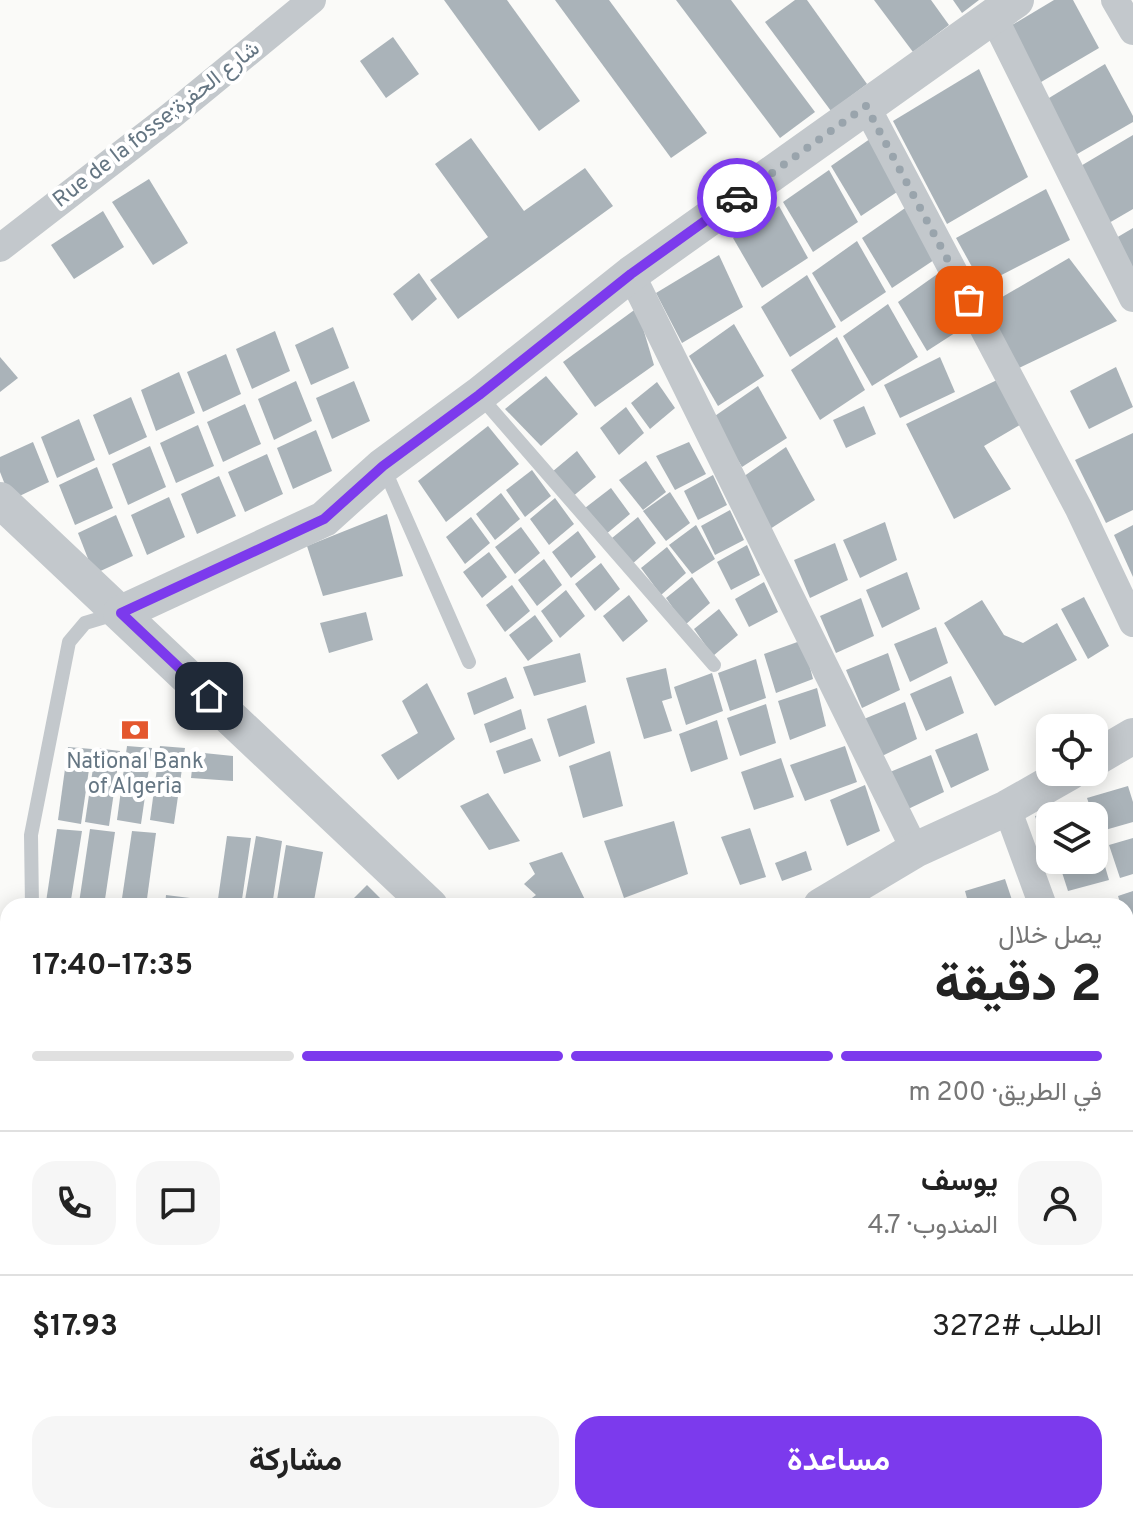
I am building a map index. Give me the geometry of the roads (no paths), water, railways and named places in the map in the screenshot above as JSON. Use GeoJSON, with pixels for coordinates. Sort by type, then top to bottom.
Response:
{"type":"FeatureCollection","features":[{"type":"Feature","properties":{"kind":"street","name":"Rue de la fosse;شارع الحفرة"},"geometry":{"type":"LineString","coordinates":[[0,248],[172,115],[312,0]]}},
{"type":"Feature","properties":{"kind":"street"},"geometry":{"type":"LineString","coordinates":[[1115,0],[1133,31]]}},
{"type":"Feature","properties":{"kind":"street"},"geometry":{"type":"LineString","coordinates":[[121,613],[324,519],[383,466],[479,395],[631,274],[1005,8],[1133,298]]}},
{"type":"Feature","properties":{"kind":"street"},"geometry":{"type":"LineString","coordinates":[[866,106],[1079,509],[1133,623]]}},
{"type":"Feature","properties":{"kind":"street"},"geometry":{"type":"LineString","coordinates":[[631,274],[915,850]]}},
{"type":"Feature","properties":{"kind":"street"},"geometry":{"type":"LineString","coordinates":[[0,500],[422,898]]}},
{"type":"Feature","properties":{"kind":"street"},"geometry":{"type":"LineString","coordinates":[[1108,753],[1132,742]]}},
{"type":"Feature","properties":{"kind":"street"},"geometry":{"type":"LineString","coordinates":[[834,898],[915,850],[1007,808],[1046,786]]}},
{"type":"Feature","properties":{"kind":"street"},"geometry":{"type":"LineString","coordinates":[[1007,808],[1040,898]]}},
{"type":"Feature","properties":{"kind":"lane"},"geometry":{"type":"LineString","coordinates":[[479,395],[714,665]]}},
{"type":"Feature","properties":{"kind":"lane"},"geometry":{"type":"LineString","coordinates":[[383,466],[469,662]]}},
{"type":"Feature","properties":{"kind":"lane"},"geometry":{"type":"LineString","coordinates":[[32,898],[31,835],[69,642],[85,623],[121,613]]}},
{"type":"Feature","properties":{"kind":"place","name":"National Bank of Algeria"},"geometry":{"type":"Point","coordinates":[135,730]}}]}
